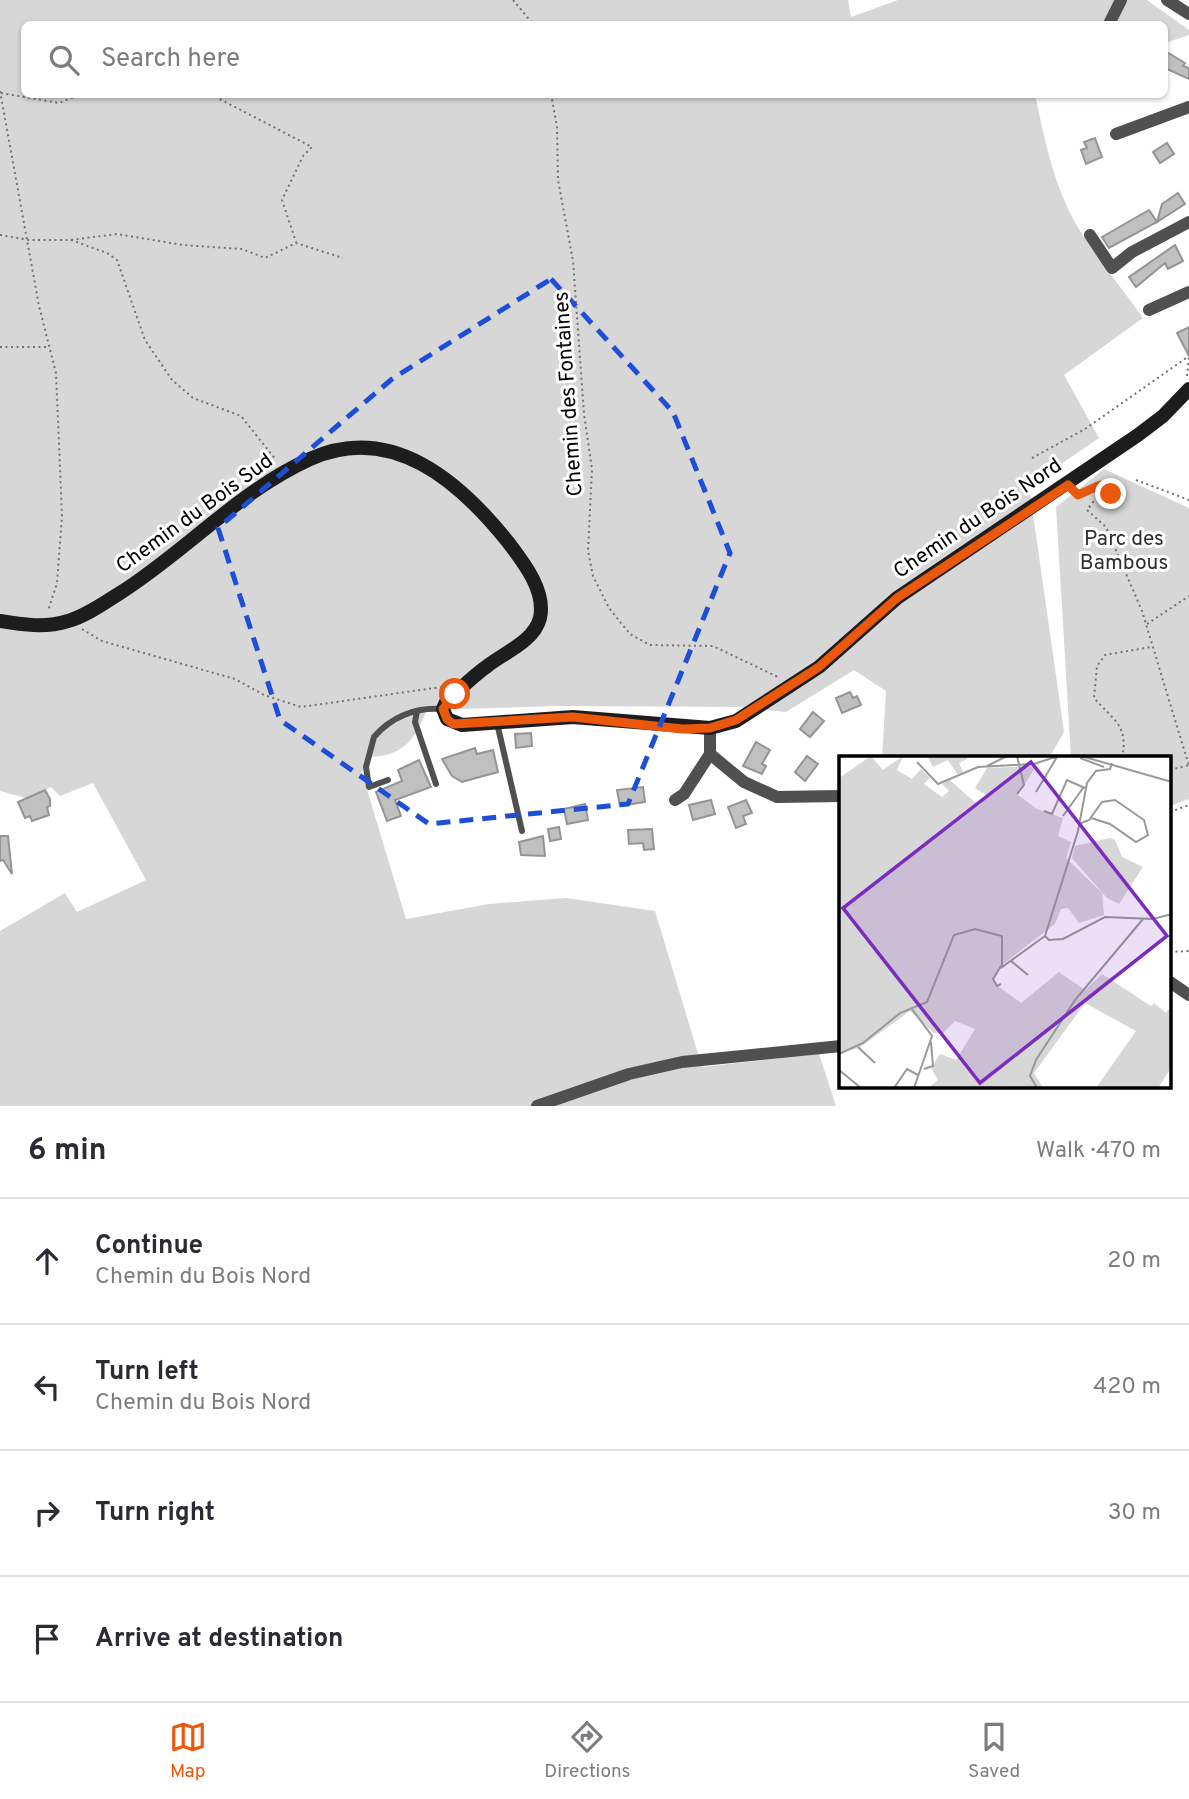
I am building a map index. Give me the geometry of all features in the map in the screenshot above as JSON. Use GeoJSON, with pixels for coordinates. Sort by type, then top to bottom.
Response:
{"type":"FeatureCollection","features":[{"type":"Feature","properties":{"kind":"street"},"geometry":{"type":"LineString","coordinates":[[1110,21],[1121,0]]}},
{"type":"Feature","properties":{"kind":"street"},"geometry":{"type":"LineString","coordinates":[[1167,0],[1189,14]]}},
{"type":"Feature","properties":{"kind":"street"},"geometry":{"type":"LineString","coordinates":[[1116,134],[1189,107]]}},
{"type":"Feature","properties":{"kind":"street"},"geometry":{"type":"LineString","coordinates":[[1090,235],[1112,268],[1132,252],[1189,222]]}},
{"type":"Feature","properties":{"kind":"street"},"geometry":{"type":"LineString","coordinates":[[1149,310],[1189,292]]}},
{"type":"Feature","properties":{"kind":"street","name":"Chemin du Bois Nord"},"geometry":{"type":"LineString","coordinates":[[445,705],[447,719],[453,724],[573,717],[682,729],[710,728],[736,720],[819,667],[897,598],[1068,485],[1163,416],[1188,390]]}},
{"type":"Feature","properties":{"kind":"street","name":"Chemin du Bois Sud"},"geometry":{"type":"LineString","coordinates":[[0,621],[44,625],[69,621],[143,578],[239,503],[298,466],[332,452],[353,448],[412,459],[457,485],[516,552],[540,596],[538,623],[519,644],[486,666],[445,705]]}},
{"type":"Feature","properties":{"kind":"street"},"geometry":{"type":"LineString","coordinates":[[675,800],[684,794],[710,754],[710,728]]}},
{"type":"Feature","properties":{"kind":"street"},"geometry":{"type":"LineString","coordinates":[[710,754],[744,782],[777,797],[839,796]]}},
{"type":"Feature","properties":{"kind":"street"},"geometry":{"type":"LineString","coordinates":[[1172,983],[1189,996]]}},
{"type":"Feature","properties":{"kind":"street"},"geometry":{"type":"LineString","coordinates":[[537,1106],[618,1078],[682,1062],[839,1046]]}},
{"type":"Feature","properties":{"kind":"lane"},"geometry":{"type":"LineString","coordinates":[[388,780],[369,787],[366,780],[374,737],[397,718],[416,710],[445,705]]}},
{"type":"Feature","properties":{"kind":"lane"},"geometry":{"type":"LineString","coordinates":[[416,710],[415,722],[436,783]]}},
{"type":"Feature","properties":{"kind":"lane"},"geometry":{"type":"LineString","coordinates":[[497,721],[522,831]]}},
{"type":"Feature","properties":{"kind":"path"},"geometry":{"type":"LineString","coordinates":[[513,0],[530,21]]}},
{"type":"Feature","properties":{"kind":"path"},"geometry":{"type":"LineString","coordinates":[[21,96],[0,92],[39,306],[56,373],[62,516],[57,583],[44,625]]}},
{"type":"Feature","properties":{"kind":"path"},"geometry":{"type":"LineString","coordinates":[[32,98],[59,103],[72,98]]}},
{"type":"Feature","properties":{"kind":"path"},"geometry":{"type":"LineString","coordinates":[[218,98],[312,147],[303,156],[282,200],[296,243]]}},
{"type":"Feature","properties":{"kind":"path","name":"Chemin des Fontaines"},"geometry":{"type":"LineString","coordinates":[[552,98],[557,127],[558,180],[573,261],[584,414],[592,469],[588,551],[593,576],[609,608],[630,634],[650,645],[713,646],[769,671],[789,687]]}},
{"type":"Feature","properties":{"kind":"path"},"geometry":{"type":"LineString","coordinates":[[0,235],[29,240],[70,240],[117,234],[242,249],[265,258],[296,243],[343,258]]}},
{"type":"Feature","properties":{"kind":"path"},"geometry":{"type":"LineString","coordinates":[[70,240],[107,253],[117,260],[145,340],[172,380],[193,398],[241,416],[275,460],[284,465],[298,466]]}},
{"type":"Feature","properties":{"kind":"path"},"geometry":{"type":"LineString","coordinates":[[0,347],[50,347]]}},
{"type":"Feature","properties":{"kind":"path"},"geometry":{"type":"LineString","coordinates":[[1188,390],[1189,356]]}},
{"type":"Feature","properties":{"kind":"path"},"geometry":{"type":"LineString","coordinates":[[1032,458],[1085,429],[1189,356]]}},
{"type":"Feature","properties":{"kind":"path"},"geometry":{"type":"LineString","coordinates":[[1136,480],[1189,500]]}},
{"type":"Feature","properties":{"kind":"path"},"geometry":{"type":"LineString","coordinates":[[1068,485],[1078,495],[1100,485],[1110,489],[1107,498],[1093,502],[1087,510],[1106,527],[1146,625],[1189,766]]}},
{"type":"Feature","properties":{"kind":"path"},"geometry":{"type":"LineString","coordinates":[[1146,625],[1189,596]]}},
{"type":"Feature","properties":{"kind":"path"},"geometry":{"type":"LineString","coordinates":[[69,621],[102,642],[235,679],[264,695],[301,706],[429,688],[463,687]]}},
{"type":"Feature","properties":{"kind":"path"},"geometry":{"type":"LineString","coordinates":[[1122,756],[1126,740],[1117,721],[1094,698],[1097,666],[1105,655],[1152,646]]}},
{"type":"Feature","properties":{"kind":"path"},"geometry":{"type":"LineString","coordinates":[[1172,811],[1189,805]]}},
{"type":"Feature","properties":{"kind":"highlighted area"},"geometry":{"type":"Polygon","coordinates":[[[551,279],[673,412],[730,553],[628,804],[429,824],[280,720],[218,528],[392,379],[551,279]]]}},
{"type":"Feature","properties":{"kind":"green space"},"geometry":{"type":"Polygon","coordinates":[[[0,0],[848,0],[851,17],[898,0],[1147,0],[1189,30],[1189,35],[1168,42],[1168,21],[21,21],[21,98],[1036,98],[1051,164],[1070,213],[1094,252],[1143,318],[1064,375],[1099,438],[1029,486],[1064,732],[1050,756],[882,756],[886,691],[854,670],[786,712],[737,707],[560,706],[427,710],[417,731],[405,746],[389,754],[366,757],[362,773],[406,919],[489,904],[566,898],[655,911],[702,1067],[819,1054],[836,1106],[0,1106],[0,931],[65,893],[77,912],[146,880],[93,783],[60,796],[51,787],[26,798],[0,791],[0,0]]]}},
{"type":"Feature","properties":{"kind":"green space","name":"Parc des Bambous"},"geometry":{"type":"Polygon","coordinates":[[[1104,469],[1189,508],[1189,799],[1172,805],[1172,756],[1071,756],[1056,507],[1104,469]]]}},
{"type":"Feature","properties":{"kind":"building"},"geometry":{"type":"Polygon","coordinates":[[[1168,53],[1185,63],[1183,66],[1189,68],[1189,79],[1168,69],[1168,53]]]}},
{"type":"Feature","properties":{"kind":"building"},"geometry":{"type":"Polygon","coordinates":[[[1095,138],[1102,157],[1086,164],[1081,150],[1087,148],[1084,142],[1095,138]]]}},
{"type":"Feature","properties":{"kind":"building"},"geometry":{"type":"Polygon","coordinates":[[[1167,143],[1174,154],[1160,163],[1153,152],[1167,143]]]}},
{"type":"Feature","properties":{"kind":"building"},"geometry":{"type":"Polygon","coordinates":[[[1178,193],[1185,204],[1157,222],[1162,204],[1178,193]]]}},
{"type":"Feature","properties":{"kind":"building"},"geometry":{"type":"Polygon","coordinates":[[[1149,210],[1157,222],[1109,248],[1102,237],[1149,210]]]}},
{"type":"Feature","properties":{"kind":"building"},"geometry":{"type":"Polygon","coordinates":[[[1175,245],[1183,261],[1168,269],[1165,263],[1136,287],[1129,277],[1175,245]]]}},
{"type":"Feature","properties":{"kind":"building"},"geometry":{"type":"Polygon","coordinates":[[[1189,327],[1189,356],[1177,333],[1189,327]]]}},
{"type":"Feature","properties":{"kind":"building"},"geometry":{"type":"Polygon","coordinates":[[[850,692],[853,698],[857,696],[861,705],[842,713],[836,698],[850,692]]]}},
{"type":"Feature","properties":{"kind":"building"},"geometry":{"type":"Polygon","coordinates":[[[813,712],[824,721],[810,737],[800,729],[813,712]]]}},
{"type":"Feature","properties":{"kind":"building"},"geometry":{"type":"Polygon","coordinates":[[[531,733],[532,746],[516,748],[515,734],[531,733]]]}},
{"type":"Feature","properties":{"kind":"building"},"geometry":{"type":"Polygon","coordinates":[[[756,742],[770,750],[762,764],[766,766],[762,774],[743,766],[756,742]]]}},
{"type":"Feature","properties":{"kind":"building"},"geometry":{"type":"Polygon","coordinates":[[[475,748],[477,754],[493,750],[498,772],[462,782],[452,776],[442,759],[475,748]]]}},
{"type":"Feature","properties":{"kind":"building"},"geometry":{"type":"Polygon","coordinates":[[[807,756],[818,764],[805,781],[795,772],[807,756]]]}},
{"type":"Feature","properties":{"kind":"building"},"geometry":{"type":"Polygon","coordinates":[[[419,760],[431,787],[395,800],[401,816],[387,821],[376,792],[402,781],[398,770],[419,760]]]}},
{"type":"Feature","properties":{"kind":"building"},"geometry":{"type":"Polygon","coordinates":[[[643,787],[645,802],[620,806],[617,790],[643,787]]]}},
{"type":"Feature","properties":{"kind":"building"},"geometry":{"type":"Polygon","coordinates":[[[45,790],[50,799],[50,806],[47,807],[49,815],[32,821],[30,816],[25,818],[18,802],[45,790]]]}},
{"type":"Feature","properties":{"kind":"building"},"geometry":{"type":"Polygon","coordinates":[[[711,800],[715,814],[693,820],[689,805],[711,800]]]}},
{"type":"Feature","properties":{"kind":"building"},"geometry":{"type":"Polygon","coordinates":[[[746,800],[752,813],[743,816],[746,824],[736,828],[728,807],[746,800]]]}},
{"type":"Feature","properties":{"kind":"building"},"geometry":{"type":"Polygon","coordinates":[[[585,804],[588,820],[567,824],[564,809],[585,804]]]}},
{"type":"Feature","properties":{"kind":"building"},"geometry":{"type":"Polygon","coordinates":[[[559,827],[561,839],[550,841],[548,829],[559,827]]]}},
{"type":"Feature","properties":{"kind":"building"},"geometry":{"type":"Polygon","coordinates":[[[652,829],[654,849],[644,850],[643,843],[629,844],[628,830],[652,829]]]}},
{"type":"Feature","properties":{"kind":"building"},"geometry":{"type":"Polygon","coordinates":[[[0,836],[8,836],[12,874],[3,860],[0,861],[0,836]]]}},
{"type":"Feature","properties":{"kind":"building"},"geometry":{"type":"Polygon","coordinates":[[[543,836],[545,856],[521,855],[519,842],[543,836]]]}},
{"type":"Feature","properties":{"kind":"route"},"geometry":{"type":"LineString","coordinates":[[455,694],[443,709],[447,719],[453,724],[573,717],[682,729],[722,726],[753,711],[819,667],[897,598],[1068,485],[1074,494],[1078,495],[1100,485],[1110,489],[1111,494]]}}]}
